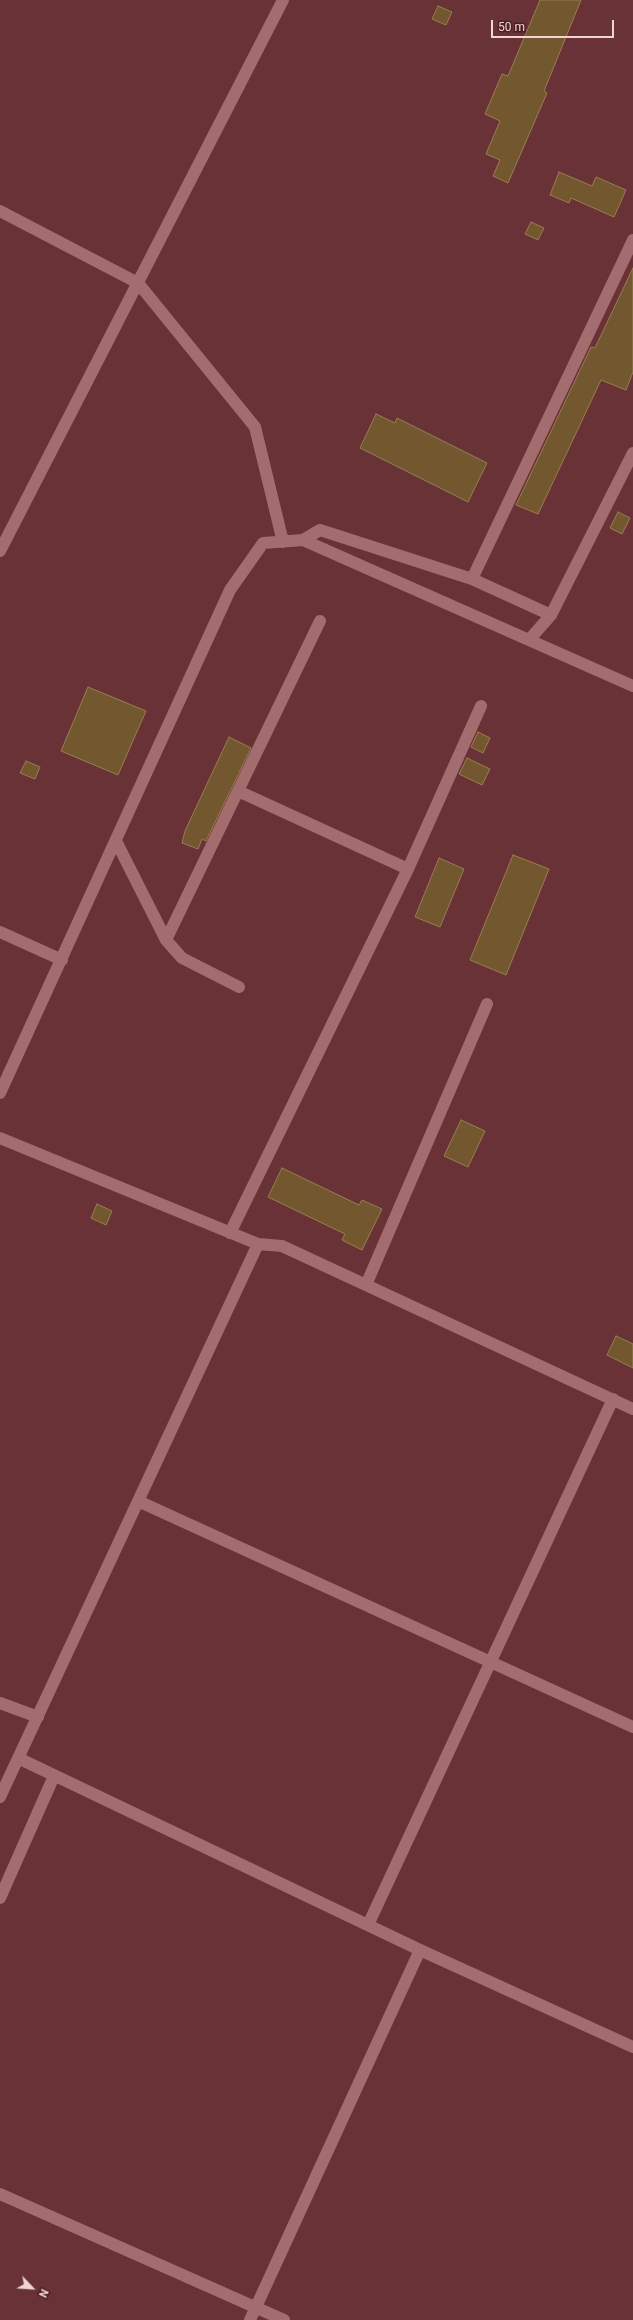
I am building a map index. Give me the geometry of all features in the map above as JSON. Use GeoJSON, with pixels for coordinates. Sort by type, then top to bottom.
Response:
{"type":"FeatureCollection","features":[{"type":"Feature","properties":{"kind":"lane"},"geometry":{"type":"LineString","coordinates":[[0,551],[283,0]]}},
{"type":"Feature","properties":{"kind":"lane"},"geometry":{"type":"LineString","coordinates":[[0,211],[138,283],[255,427],[283,542]]}},
{"type":"Feature","properties":{"kind":"lane"},"geometry":{"type":"LineString","coordinates":[[472,578],[633,240]]}},
{"type":"Feature","properties":{"kind":"lane"},"geometry":{"type":"LineString","coordinates":[[529,640],[551,616],[633,453]]}},
{"type":"Feature","properties":{"kind":"lane"},"geometry":{"type":"LineString","coordinates":[[0,1093],[230,590],[263,543],[303,540],[320,530],[472,578],[551,616]]}},
{"type":"Feature","properties":{"kind":"lane"},"geometry":{"type":"LineString","coordinates":[[303,540],[633,686]]}},
{"type":"Feature","properties":{"kind":"lane"},"geometry":{"type":"LineString","coordinates":[[166,940],[320,621]]}},
{"type":"Feature","properties":{"kind":"lane"},"geometry":{"type":"LineString","coordinates":[[230,1233],[408,869],[481,706]]}},
{"type":"Feature","properties":{"kind":"lane"},"geometry":{"type":"LineString","coordinates":[[238,791],[408,869]]}},
{"type":"Feature","properties":{"kind":"lane"},"geometry":{"type":"LineString","coordinates":[[116,841],[166,940],[182,958],[239,988]]}},
{"type":"Feature","properties":{"kind":"lane"},"geometry":{"type":"LineString","coordinates":[[0,932],[62,960]]}},
{"type":"Feature","properties":{"kind":"lane"},"geometry":{"type":"LineString","coordinates":[[366,1285],[487,1004]]}},
{"type":"Feature","properties":{"kind":"lane"},"geometry":{"type":"LineString","coordinates":[[0,1138],[258,1244],[282,1246],[633,1408]]}},
{"type":"Feature","properties":{"kind":"lane"},"geometry":{"type":"LineString","coordinates":[[0,1798],[258,1244]]}},
{"type":"Feature","properties":{"kind":"lane"},"geometry":{"type":"LineString","coordinates":[[368,1926],[613,1399]]}},
{"type":"Feature","properties":{"kind":"lane"},"geometry":{"type":"LineString","coordinates":[[138,1501],[633,1727]]}},
{"type":"Feature","properties":{"kind":"lane"},"geometry":{"type":"LineString","coordinates":[[0,1703],[38,1717]]}},
{"type":"Feature","properties":{"kind":"lane"},"geometry":{"type":"LineString","coordinates":[[18,1758],[368,1926],[633,2047]]}},
{"type":"Feature","properties":{"kind":"lane"},"geometry":{"type":"LineString","coordinates":[[0,1898],[54,1776]]}},
{"type":"Feature","properties":{"kind":"lane"},"geometry":{"type":"LineString","coordinates":[[250,2320],[420,1950]]}},
{"type":"Feature","properties":{"kind":"lane"},"geometry":{"type":"LineString","coordinates":[[0,2194],[256,2306],[284,2320]]}},
{"type":"Feature","properties":{"kind":"shaded area"},"geometry":{"type":"Polygon","coordinates":[[[0,0],[633,0],[633,2320],[0,2320],[0,0]]]}},
{"type":"Feature","properties":{"kind":"building"},"geometry":{"type":"Polygon","coordinates":[[[540,0],[581,0],[544,91],[547,93],[508,183],[493,176],[500,160],[486,154],[500,121],[485,114],[502,74],[508,76],[540,0]]]}},
{"type":"Feature","properties":{"kind":"building"},"geometry":{"type":"Polygon","coordinates":[[[438,6],[452,12],[446,25],[432,19],[438,6]]]}},
{"type":"Feature","properties":{"kind":"building"},"geometry":{"type":"Polygon","coordinates":[[[559,172],[592,186],[596,177],[626,190],[614,217],[571,198],[569,203],[550,195],[559,172]]]}},
{"type":"Feature","properties":{"kind":"building"},"geometry":{"type":"Polygon","coordinates":[[[531,222],[544,228],[538,240],[525,234],[531,222]]]}},
{"type":"Feature","properties":{"kind":"building"},"geometry":{"type":"Polygon","coordinates":[[[633,268],[633,372],[626,390],[601,380],[538,514],[516,505],[591,347],[595,348],[633,268]]]}},
{"type":"Feature","properties":{"kind":"building"},"geometry":{"type":"Polygon","coordinates":[[[376,414],[395,423],[397,418],[487,463],[468,502],[360,448],[376,414]]]}},
{"type":"Feature","properties":{"kind":"building"},"geometry":{"type":"Polygon","coordinates":[[[618,512],[630,518],[622,534],[610,528],[618,512]]]}},
{"type":"Feature","properties":{"kind":"building"},"geometry":{"type":"Polygon","coordinates":[[[88,687],[146,711],[118,775],[61,751],[88,687]]]}},
{"type":"Feature","properties":{"kind":"building"},"geometry":{"type":"Polygon","coordinates":[[[478,732],[490,738],[483,753],[471,747],[478,732]]]}},
{"type":"Feature","properties":{"kind":"building"},"geometry":{"type":"Polygon","coordinates":[[[229,737],[251,748],[206,841],[202,839],[198,849],[182,843],[185,831],[229,737]]]}},
{"type":"Feature","properties":{"kind":"building"},"geometry":{"type":"Polygon","coordinates":[[[467,758],[490,769],[482,785],[459,774],[467,758]]]}},
{"type":"Feature","properties":{"kind":"building"},"geometry":{"type":"Polygon","coordinates":[[[26,761],[40,767],[35,779],[20,773],[26,761]]]}},
{"type":"Feature","properties":{"kind":"building"},"geometry":{"type":"Polygon","coordinates":[[[513,855],[549,869],[506,975],[470,960],[513,855]]]}},
{"type":"Feature","properties":{"kind":"building"},"geometry":{"type":"Polygon","coordinates":[[[439,858],[464,869],[440,927],[415,917],[439,858]]]}},
{"type":"Feature","properties":{"kind":"building"},"geometry":{"type":"Polygon","coordinates":[[[461,1120],[485,1131],[468,1167],[444,1156],[461,1120]]]}},
{"type":"Feature","properties":{"kind":"building"},"geometry":{"type":"Polygon","coordinates":[[[282,1168],[359,1205],[362,1200],[382,1209],[362,1250],[342,1240],[345,1234],[268,1197],[282,1168]]]}},
{"type":"Feature","properties":{"kind":"building"},"geometry":{"type":"Polygon","coordinates":[[[97,1204],[112,1211],[106,1225],[91,1218],[97,1204]]]}},
{"type":"Feature","properties":{"kind":"building"},"geometry":{"type":"Polygon","coordinates":[[[616,1336],[633,1344],[633,1368],[607,1355],[616,1336]]]}}]}
